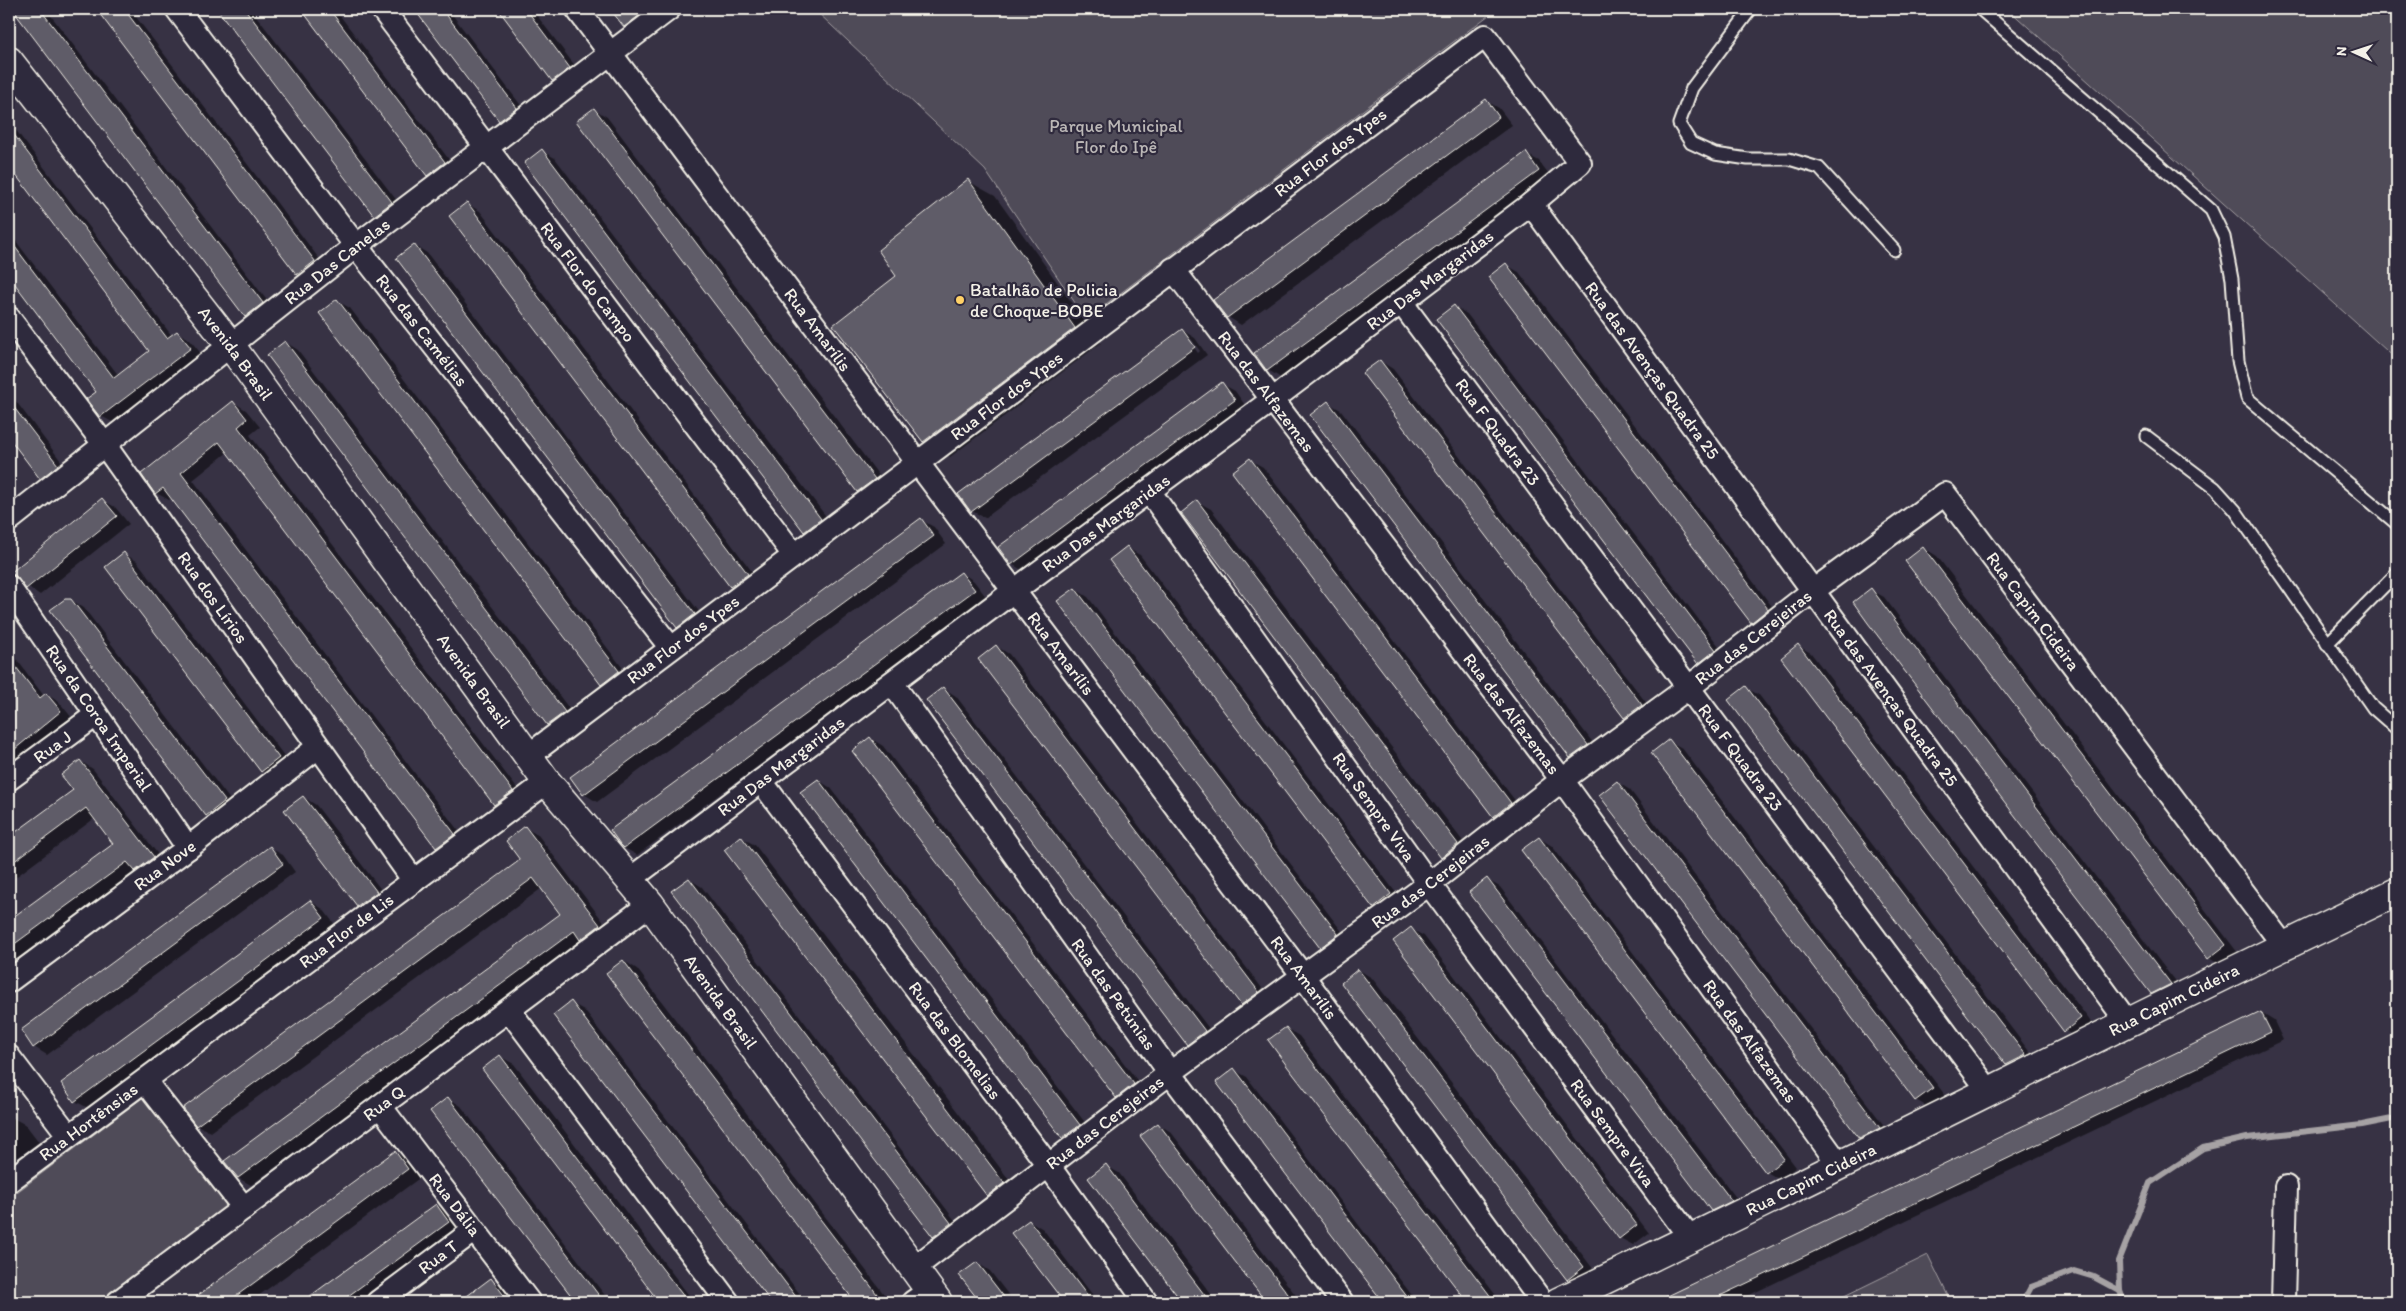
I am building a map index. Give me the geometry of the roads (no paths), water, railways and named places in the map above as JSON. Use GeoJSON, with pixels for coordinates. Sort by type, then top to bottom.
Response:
{"type":"FeatureCollection","features":[{"type":"Feature","properties":{"kind":"street","name":"Rua das Camélias"},"geometry":{"type":"LineString","coordinates":[[177,9],[356,246],[671,648]]}},
{"type":"Feature","properties":{"kind":"street","name":"Rua Flor do Campo"},"geometry":{"type":"LineString","coordinates":[[382,9],[794,555]]}},
{"type":"Feature","properties":{"kind":"street","name":"Rua Amarílis"},"geometry":{"type":"LineString","coordinates":[[577,9],[1015,590],[1303,976],[1542,1302]]}},
{"type":"Feature","properties":{"kind":"street","name":"Rua Das Canelas"},"geometry":{"type":"LineString","coordinates":[[9,520],[356,246],[669,9]]}},
{"type":"Feature","properties":{"kind":"street","name":"Rua Flor dos Ypes"},"geometry":{"type":"LineString","coordinates":[[528,756],[1485,36],[1580,164]]}},
{"type":"Feature","properties":{"kind":"street","name":"Avenida Brasil"},"geometry":{"type":"LineString","coordinates":[[9,61],[231,346],[547,782],[650,904],[914,1268],[927,1298]]}},
{"type":"Feature","properties":{"kind":"street","name":"Rua Das Margaridas"},"geometry":{"type":"LineString","coordinates":[[629,880],[1272,400],[1531,204],[1580,164]]}},
{"type":"Feature","properties":{"kind":"street","name":"Rua das Avenças Quadra 25"},"geometry":{"type":"LineString","coordinates":[[1531,204],[2128,1023]]}},
{"type":"Feature","properties":{"kind":"street","name":"Rua das Alfazemas"},"geometry":{"type":"LineString","coordinates":[[1174,269],[1562,780],[1840,1166]]}},
{"type":"Feature","properties":{"kind":"street","name":"Rua F Quadra 23"},"geometry":{"type":"LineString","coordinates":[[1401,302],[1989,1091]]}},
{"type":"Feature","properties":{"kind":"street","name":"Rua dos Lírios"},"geometry":{"type":"LineString","coordinates":[[9,318],[104,444],[414,881]]}},
{"type":"Feature","properties":{"kind":"street","name":"Rua Sempre Viva"},"geometry":{"type":"LineString","coordinates":[[1149,491],[1429,884],[1691,1239]]}},
{"type":"Feature","properties":{"kind":"street","name":"Rua das Cerejeiras"},"geometry":{"type":"LineString","coordinates":[[914,1268],[1170,1073],[1429,884],[1562,780],[1688,688],[1814,590],[1945,494]]}},
{"type":"Feature","properties":{"kind":"street","name":"Rua Capim Cideira"},"geometry":{"type":"LineString","coordinates":[[1558,1302],[1840,1166],[2284,946],[1945,494]]}},
{"type":"Feature","properties":{"kind":"street","name":"Rua da Coroa Imperial"},"geometry":{"type":"LineString","coordinates":[[9,587],[188,848]]}},
{"type":"Feature","properties":{"kind":"street","name":"Rua das Petúnias"},"geometry":{"type":"LineString","coordinates":[[892,683],[1170,1073],[1342,1302]]}},
{"type":"Feature","properties":{"kind":"street","name":"Rua J"},"geometry":{"type":"LineString","coordinates":[[9,779],[96,715]]}},
{"type":"Feature","properties":{"kind":"street","name":"Rua Nove"},"geometry":{"type":"LineString","coordinates":[[9,981],[188,848],[318,746]]}},
{"type":"Feature","properties":{"kind":"street","name":"Rua das Blomelias"},"geometry":{"type":"LineString","coordinates":[[761,781],[1048,1165],[1146,1302]]}},
{"type":"Feature","properties":{"kind":"street","name":"Rua Flor de Lis"},"geometry":{"type":"LineString","coordinates":[[145,1081],[547,782]]}},
{"type":"Feature","properties":{"kind":"street"},"geometry":{"type":"LineString","coordinates":[[2284,946],[2397,892]]}},
{"type":"Feature","properties":{"kind":"street","name":"Rua Q"},"geometry":{"type":"LineString","coordinates":[[118,1302],[650,904]]}},
{"type":"Feature","properties":{"kind":"street"},"geometry":{"type":"LineString","coordinates":[[509,1010],[728,1302]]}},
{"type":"Feature","properties":{"kind":"street"},"geometry":{"type":"LineString","coordinates":[[9,1057],[69,1136]]}},
{"type":"Feature","properties":{"kind":"street"},"geometry":{"type":"LineString","coordinates":[[145,1081],[244,1208]]}},
{"type":"Feature","properties":{"kind":"street","name":"Rua Hortênsias"},"geometry":{"type":"LineString","coordinates":[[9,1181],[145,1081]]}},
{"type":"Feature","properties":{"kind":"street","name":"Rua Dália"},"geometry":{"type":"LineString","coordinates":[[380,1106],[473,1231],[529,1302]]}},
{"type":"Feature","properties":{"kind":"street"},"geometry":{"type":"LineString","coordinates":[[2283,1302],[2286,1187]]}},
{"type":"Feature","properties":{"kind":"street","name":"Rua T"},"geometry":{"type":"LineString","coordinates":[[378,1302],[473,1231]]}},
{"type":"Feature","properties":{"kind":"lane"},"geometry":{"type":"LineString","coordinates":[[1751,9],[1692,88],[1679,124],[1691,143],[1715,154],[1748,159],[1789,159],[1819,168],[1894,250]]}},
{"type":"Feature","properties":{"kind":"lane"},"geometry":{"type":"LineString","coordinates":[[1980,9],[2211,210],[2224,237],[2232,279],[2238,361],[2247,398],[2397,524]]}},
{"type":"Feature","properties":{"kind":"lane"},"geometry":{"type":"LineString","coordinates":[[2146,436],[2216,488],[2235,510],[2373,708],[2397,729]]}},
{"type":"Feature","properties":{"kind":"lane"},"geometry":{"type":"LineString","coordinates":[[2327,644],[2397,573]]}},
{"type":"Feature","properties":{"kind":"waterway"},"geometry":{"type":"LineString","coordinates":[[2124,1302],[2120,1291],[2119,1261],[2150,1183],[2203,1148],[2247,1138],[2362,1125],[2397,1118]]}},
{"type":"Feature","properties":{"kind":"waterway"},"geometry":{"type":"LineString","coordinates":[[2023,1302],[2031,1287],[2074,1271],[2094,1277],[2120,1291]]}},
{"type":"Feature","properties":{"kind":"place","name":"Batalhão de Policia de Choque-BOBE"},"geometry":{"type":"Point","coordinates":[960,300]}},
{"type":"Feature","properties":{"kind":"park label","name":"Parque Municipal Flor do Ipê"},"geometry":{"type":"Point","coordinates":[1116,136]}}]}
